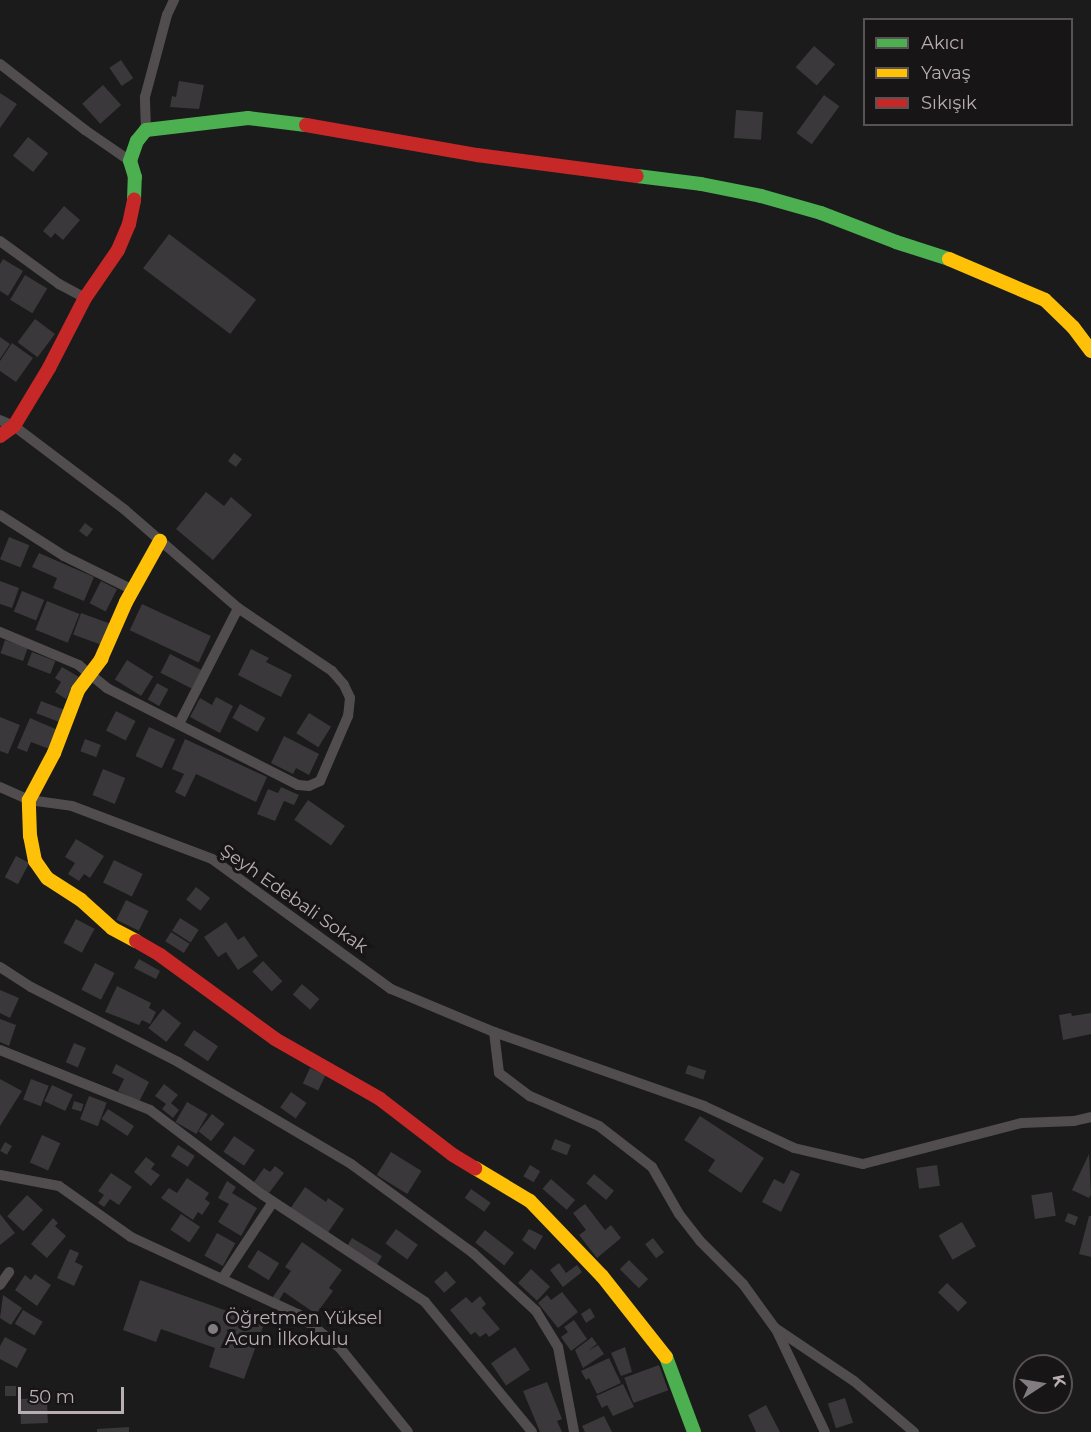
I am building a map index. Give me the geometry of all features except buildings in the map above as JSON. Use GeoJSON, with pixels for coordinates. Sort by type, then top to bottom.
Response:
{"type":"FeatureCollection","features":[{"type":"Feature","properties":{"kind":"street"},"geometry":{"type":"LineString","coordinates":[[146,130],[145,97],[167,15],[174,0]]}},
{"type":"Feature","properties":{"kind":"street"},"geometry":{"type":"LineString","coordinates":[[0,64],[85,130],[130,160]]}},
{"type":"Feature","properties":{"kind":"street"},"geometry":{"type":"LineString","coordinates":[[0,436],[14,426],[49,368],[85,298],[118,250],[129,224],[135,177],[130,160],[136,141],[146,130],[248,118],[289,122],[477,155],[624,172],[761,196],[821,213],[896,242],[941,255],[1023,289],[1045,300],[1073,327],[1091,351]]}},
{"type":"Feature","properties":{"kind":"street"},"geometry":{"type":"LineString","coordinates":[[0,242],[59,284],[85,298]]}},
{"type":"Feature","properties":{"kind":"street"},"geometry":{"type":"LineString","coordinates":[[0,420],[14,426],[125,510],[238,608],[332,671],[344,685],[350,698],[348,716],[320,781],[309,786],[298,785],[107,688],[79,665],[0,632]]}},
{"type":"Feature","properties":{"kind":"street"},"geometry":{"type":"LineString","coordinates":[[0,515],[64,556],[133,590]]}},
{"type":"Feature","properties":{"kind":"street"},"geometry":{"type":"LineString","coordinates":[[160,541],[91,676],[78,690],[54,753],[29,800],[30,836],[35,861],[47,878],[81,900],[112,928],[160,956],[275,1039],[380,1099],[453,1155],[530,1201],[602,1276],[668,1359],[694,1432]]}},
{"type":"Feature","properties":{"kind":"street"},"geometry":{"type":"LineString","coordinates":[[179,724],[238,608]]}},
{"type":"Feature","properties":{"kind":"street","name":"Şeyh Edebali Sokak"},"geometry":{"type":"LineString","coordinates":[[0,787],[29,800],[72,806],[212,859],[391,989],[494,1032],[704,1106],[794,1148],[863,1164],[1022,1124],[1074,1121],[1091,1117]]}},
{"type":"Feature","properties":{"kind":"street"},"geometry":{"type":"LineString","coordinates":[[0,967],[31,987],[178,1062],[351,1164],[473,1252],[536,1311],[558,1347],[574,1432]]}},
{"type":"Feature","properties":{"kind":"street"},"geometry":{"type":"LineString","coordinates":[[494,1032],[499,1053],[499,1073],[530,1096],[599,1126],[652,1167],[693,1232],[743,1284],[775,1328],[825,1432]]}},
{"type":"Feature","properties":{"kind":"street"},"geometry":{"type":"LineString","coordinates":[[0,1050],[150,1110],[273,1202],[425,1302],[532,1432]]}},
{"type":"Feature","properties":{"kind":"street"},"geometry":{"type":"LineString","coordinates":[[1,1178],[59,1186],[131,1237],[298,1314],[331,1341],[408,1432]]}},
{"type":"Feature","properties":{"kind":"street"},"geometry":{"type":"LineString","coordinates":[[222,1279],[273,1202]]}},
{"type":"Feature","properties":{"kind":"street"},"geometry":{"type":"LineString","coordinates":[[0,1285],[9,1272]]}},
{"type":"Feature","properties":{"kind":"street"},"geometry":{"type":"LineString","coordinates":[[775,1328],[854,1382],[914,1432]]}},
{"type":"Feature","properties":{"kind":"traffic: fast"},"geometry":{"type":"LineString","coordinates":[[134,200],[135,177],[130,161],[137,141],[146,130],[248,118],[306,125]]}},
{"type":"Feature","properties":{"kind":"traffic: fast"},"geometry":{"type":"LineString","coordinates":[[637,176],[701,184],[761,196],[821,213],[896,242],[949,259]]}},
{"type":"Feature","properties":{"kind":"traffic: fast"},"geometry":{"type":"LineString","coordinates":[[666,1357],[694,1432]]}},
{"type":"Feature","properties":{"kind":"traffic: slow"},"geometry":{"type":"LineString","coordinates":[[949,259],[1045,300],[1073,327],[1091,351]]}},
{"type":"Feature","properties":{"kind":"traffic: slow"},"geometry":{"type":"LineString","coordinates":[[136,941],[112,928],[81,900],[47,878],[35,861],[30,836],[29,800],[54,753],[78,690],[101,659],[126,602],[160,541]]}},
{"type":"Feature","properties":{"kind":"traffic: slow"},"geometry":{"type":"LineString","coordinates":[[475,1168],[530,1201],[602,1276],[666,1357]]}},
{"type":"Feature","properties":{"kind":"traffic: jam"},"geometry":{"type":"LineString","coordinates":[[306,125],[477,155],[637,176]]}},
{"type":"Feature","properties":{"kind":"traffic: jam"},"geometry":{"type":"LineString","coordinates":[[0,436],[14,426],[49,368],[85,298],[118,250],[129,224],[134,200]]}},
{"type":"Feature","properties":{"kind":"traffic: jam"},"geometry":{"type":"LineString","coordinates":[[136,941],[160,955],[275,1039],[380,1099],[453,1155],[475,1168]]}},
{"type":"Feature","properties":{"kind":"place","name":"Öğretmen Yüksel Acun İlkokulu"},"geometry":{"type":"Point","coordinates":[213,1329]}}]}
